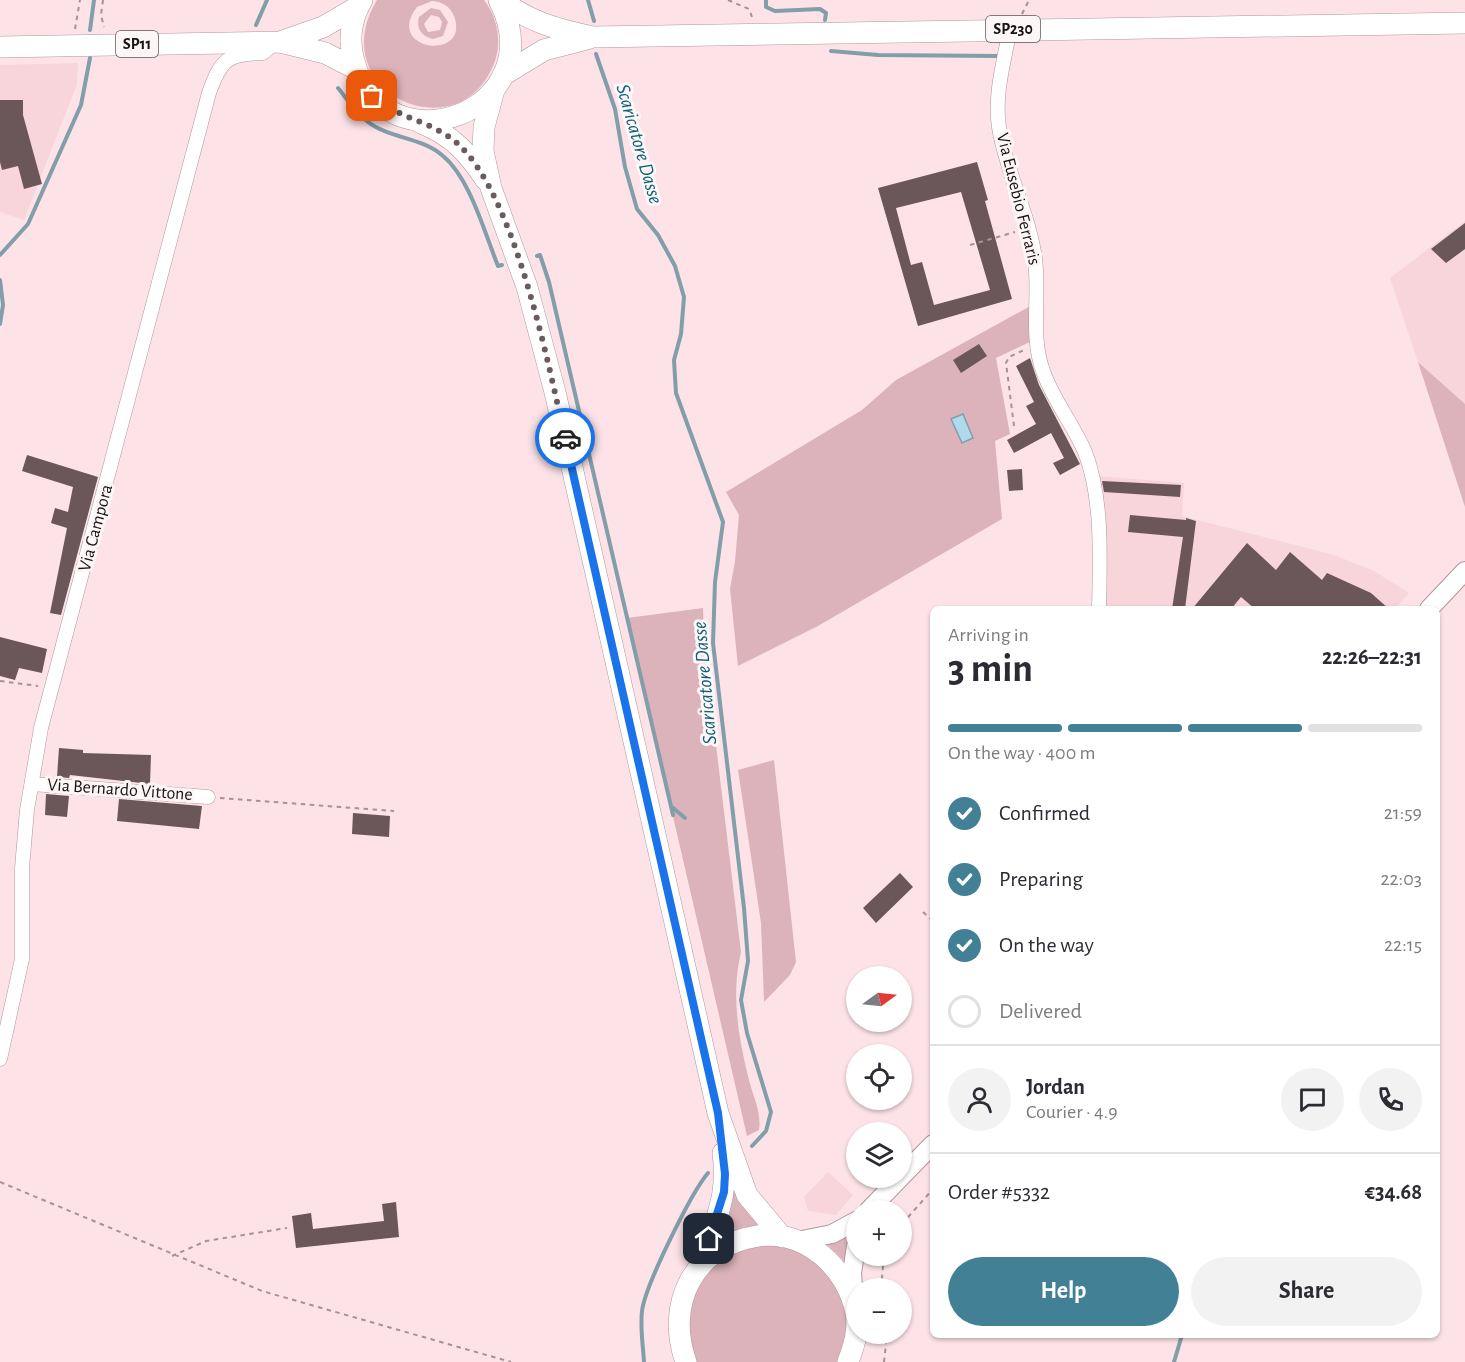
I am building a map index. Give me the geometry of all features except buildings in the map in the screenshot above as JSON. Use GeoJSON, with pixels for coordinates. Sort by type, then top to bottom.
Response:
{"type":"FeatureCollection","features":[{"type":"Feature","properties":{"kind":"main road","name":"SP230"},"geometry":{"type":"LineString","coordinates":[[500,0],[518,13],[550,28],[593,37],[1465,23]]}},
{"type":"Feature","properties":{"kind":"main road"},"geometry":{"type":"LineString","coordinates":[[500,0],[510,27],[511,44],[484,139],[491,188],[527,287],[555,392],[718,1113],[725,1174],[724,1192],[704,1262],[682,1296],[678,1317],[682,1356]]}},
{"type":"Feature","properties":{"kind":"main road","name":"SP11"},"geometry":{"type":"LineString","coordinates":[[277,42],[323,27],[361,3]]}},
{"type":"Feature","properties":{"kind":"main road","name":"SP11"},"geometry":{"type":"LineString","coordinates":[[361,3],[351,37],[356,69],[372,96],[397,114],[412,119],[443,121],[458,117],[484,101],[499,83]]}},
{"type":"Feature","properties":{"kind":"main road","name":"SP230"},"geometry":{"type":"LineString","coordinates":[[499,83],[544,50],[593,37]]}},
{"type":"Feature","properties":{"kind":"main road","name":"SP11"},"geometry":{"type":"LineString","coordinates":[[0,47],[277,42],[325,53],[356,69]]}},
{"type":"Feature","properties":{"kind":"main road"},"geometry":{"type":"LineString","coordinates":[[412,119],[448,135],[460,145],[491,188]]}},
{"type":"Feature","properties":{"kind":"main road"},"geometry":{"type":"LineString","coordinates":[[1432,606],[1465,571]]}},
{"type":"Feature","properties":{"kind":"main road"},"geometry":{"type":"LineString","coordinates":[[718,1113],[747,1196],[790,1238],[814,1248],[842,1276],[846,1286]]}},
{"type":"Feature","properties":{"kind":"main road"},"geometry":{"type":"LineString","coordinates":[[880,1200],[930,1147]]}},
{"type":"Feature","properties":{"kind":"main road"},"geometry":{"type":"LineString","coordinates":[[704,1262],[728,1244],[758,1236],[790,1238],[832,1234],[846,1226]]}},
{"type":"Feature","properties":{"kind":"main road"},"geometry":{"type":"LineString","coordinates":[[848,1362],[855,1344]]}},
{"type":"Feature","properties":{"kind":"street","name":"Via Eusebio Ferraris"},"geometry":{"type":"LineString","coordinates":[[1010,29],[999,90],[999,125],[1006,162],[1035,256],[1038,291],[1037,343],[1042,371],[1085,452],[1093,482],[1101,547],[1100,606]]}},
{"type":"Feature","properties":{"kind":"street","name":"Via Campora"},"geometry":{"type":"LineString","coordinates":[[0,1059],[22,959],[22,868],[41,728],[212,87],[218,70],[228,58],[236,55],[263,53],[277,42]]}},
{"type":"Feature","properties":{"kind":"street","name":"Via Bernardo Vittone"},"geometry":{"type":"LineString","coordinates":[[32,784],[208,797]]}},
{"type":"Feature","properties":{"kind":"path"},"geometry":{"type":"LineString","coordinates":[[72,46],[80,0]]}},
{"type":"Feature","properties":{"kind":"path"},"geometry":{"type":"LineString","coordinates":[[103,0],[101,15],[105,29],[114,45]]}},
{"type":"Feature","properties":{"kind":"path"},"geometry":{"type":"LineString","coordinates":[[728,0],[749,9],[758,34]]}},
{"type":"Feature","properties":{"kind":"path"},"geometry":{"type":"LineString","coordinates":[[970,245],[1027,229]]}},
{"type":"Feature","properties":{"kind":"path"},"geometry":{"type":"LineString","coordinates":[[1014,426],[1006,363],[1009,357],[1037,343]]}},
{"type":"Feature","properties":{"kind":"path"},"geometry":{"type":"LineString","coordinates":[[0,681],[52,688]]}},
{"type":"Feature","properties":{"kind":"path"},"geometry":{"type":"LineString","coordinates":[[208,797],[394,811]]}},
{"type":"Feature","properties":{"kind":"path"},"geometry":{"type":"LineString","coordinates":[[923,912],[930,918]]}},
{"type":"Feature","properties":{"kind":"path"},"geometry":{"type":"LineString","coordinates":[[0,1182],[172,1256],[262,1291],[512,1362]]}},
{"type":"Feature","properties":{"kind":"path"},"geometry":{"type":"LineString","coordinates":[[912,1213],[930,1192]]}},
{"type":"Feature","properties":{"kind":"path"},"geometry":{"type":"LineString","coordinates":[[172,1256],[206,1241],[287,1228]]}},
{"type":"Feature","properties":{"kind":"path"},"geometry":{"type":"LineString","coordinates":[[884,1362],[885,1344]]}},
{"type":"Feature","properties":{"kind":"shaded area"},"geometry":{"type":"Polygon","coordinates":[[[377,0],[484,0],[495,21],[498,45],[495,61],[478,89],[454,104],[428,108],[402,101],[381,85],[367,62],[365,33],[377,0]],[[432,1],[417,7],[410,22],[411,33],[418,41],[429,45],[441,45],[451,40],[456,31],[454,16],[450,10],[445,5],[432,1]]]}},
{"type":"Feature","properties":{"kind":"shaded area"},"geometry":{"type":"Polygon","coordinates":[[[431,8],[440,10],[448,22],[443,36],[433,39],[423,34],[418,25],[419,17],[431,8]],[[431,15],[424,24],[428,32],[440,30],[442,22],[439,17],[431,15]]]}},
{"type":"Feature","properties":{"kind":"shaded area"},"geometry":{"type":"Polygon","coordinates":[[[78,63],[77,84],[24,220],[0,212],[0,65],[78,63]]]}},
{"type":"Feature","properties":{"kind":"shaded area"},"geometry":{"type":"Polygon","coordinates":[[[1465,221],[1465,404],[1418,362],[1390,278],[1465,221]]]}},
{"type":"Feature","properties":{"kind":"shaded area"},"geometry":{"type":"Polygon","coordinates":[[[1034,304],[1032,341],[996,358],[1010,434],[995,441],[1002,519],[818,626],[738,666],[730,589],[739,515],[726,492],[862,410],[896,380],[1034,304]]]}},
{"type":"Feature","properties":{"kind":"shaded area"},"geometry":{"type":"Polygon","coordinates":[[[1418,362],[1465,404],[1465,507],[1418,362]]]}},
{"type":"Feature","properties":{"kind":"shaded area"},"geometry":{"type":"Polygon","coordinates":[[[1096,476],[1184,483],[1182,516],[1334,555],[1374,571],[1409,593],[1398,606],[1105,606],[1106,520],[1096,476]]]}},
{"type":"Feature","properties":{"kind":"shaded area"},"geometry":{"type":"Polygon","coordinates":[[[703,608],[705,654],[741,952],[736,983],[737,1014],[744,1061],[760,1123],[759,1130],[747,1136],[627,618],[703,608]]]}},
{"type":"Feature","properties":{"kind":"shaded area"},"geometry":{"type":"Polygon","coordinates":[[[774,760],[796,962],[790,975],[764,1002],[761,923],[738,770],[774,760]]]}},
{"type":"Feature","properties":{"kind":"shaded area"},"geometry":{"type":"Polygon","coordinates":[[[828,1172],[853,1195],[846,1200],[836,1215],[808,1211],[804,1197],[828,1172]]]}},
{"type":"Feature","properties":{"kind":"shaded area"},"geometry":{"type":"Polygon","coordinates":[[[732,1185],[760,1224],[721,1235],[732,1185]]]}},
{"type":"Feature","properties":{"kind":"shaded area"},"geometry":{"type":"Polygon","coordinates":[[[846,1236],[846,1263],[827,1244],[846,1236]]]}},
{"type":"Feature","properties":{"kind":"shaded area"},"geometry":{"type":"Polygon","coordinates":[[[768,1244],[793,1250],[810,1257],[826,1270],[840,1294],[846,1322],[843,1350],[837,1362],[697,1362],[688,1336],[690,1307],[694,1294],[709,1270],[725,1257],[742,1249],[768,1244]]]}},
{"type":"Feature","properties":{"kind":"water"},"geometry":{"type":"Polygon","coordinates":[[[963,414],[973,438],[962,443],[951,419],[963,414]]]}},
{"type":"Feature","properties":{"kind":"waterway"},"geometry":{"type":"LineString","coordinates":[[90,30],[94,0]]}},
{"type":"Feature","properties":{"kind":"waterway"},"geometry":{"type":"LineString","coordinates":[[256,25],[267,0]]}},
{"type":"Feature","properties":{"kind":"waterway","name":"Scaricatore Dasse"},"geometry":{"type":"LineString","coordinates":[[588,0],[594,21]]}},
{"type":"Feature","properties":{"kind":"waterway"},"geometry":{"type":"LineString","coordinates":[[766,0],[766,7],[775,11],[820,9],[826,13],[825,20]]}},
{"type":"Feature","properties":{"kind":"waterway"},"geometry":{"type":"LineString","coordinates":[[831,51],[878,55],[998,56]]}},
{"type":"Feature","properties":{"kind":"waterway","name":"Scaricatore Dasse"},"geometry":{"type":"LineString","coordinates":[[596,54],[615,109],[625,167],[637,209],[658,235],[675,266],[684,297],[681,334],[674,360],[676,393],[723,522],[715,582],[713,643],[744,908],[748,961],[741,1000],[747,1033],[771,1112],[766,1131],[752,1146]]}},
{"type":"Feature","properties":{"kind":"waterway"},"geometry":{"type":"LineString","coordinates":[[0,255],[28,224],[81,105],[90,58]]}},
{"type":"Feature","properties":{"kind":"waterway"},"geometry":{"type":"LineString","coordinates":[[338,88],[368,122],[386,132],[426,145],[453,166],[476,207],[498,266],[502,265]]}},
{"type":"Feature","properties":{"kind":"waterway"},"geometry":{"type":"LineString","coordinates":[[537,256],[540,255],[549,282],[673,815]]}},
{"type":"Feature","properties":{"kind":"waterway"},"geometry":{"type":"LineString","coordinates":[[0,280],[3,305],[0,324]]}},
{"type":"Feature","properties":{"kind":"waterway"},"geometry":{"type":"LineString","coordinates":[[672,807],[685,818]]}},
{"type":"Feature","properties":{"kind":"waterway","name":"Scaricatore Dasse"},"geometry":{"type":"LineString","coordinates":[[644,1362],[641,1324],[645,1299],[670,1240],[691,1199],[708,1173]]}},
{"type":"Feature","properties":{"kind":"waterway"},"geometry":{"type":"LineString","coordinates":[[1174,1362],[1181,1338]]}},
{"type":"Feature","properties":{"kind":"way so far"},"geometry":{"type":"LineString","coordinates":[[372,96],[397,114],[448,135],[470,156],[491,188],[527,287],[565,438]]}},
{"type":"Feature","properties":{"kind":"route"},"geometry":{"type":"LineString","coordinates":[[565,438],[718,1113],[725,1174],[724,1192],[723,1203],[709,1239]]}}]}
